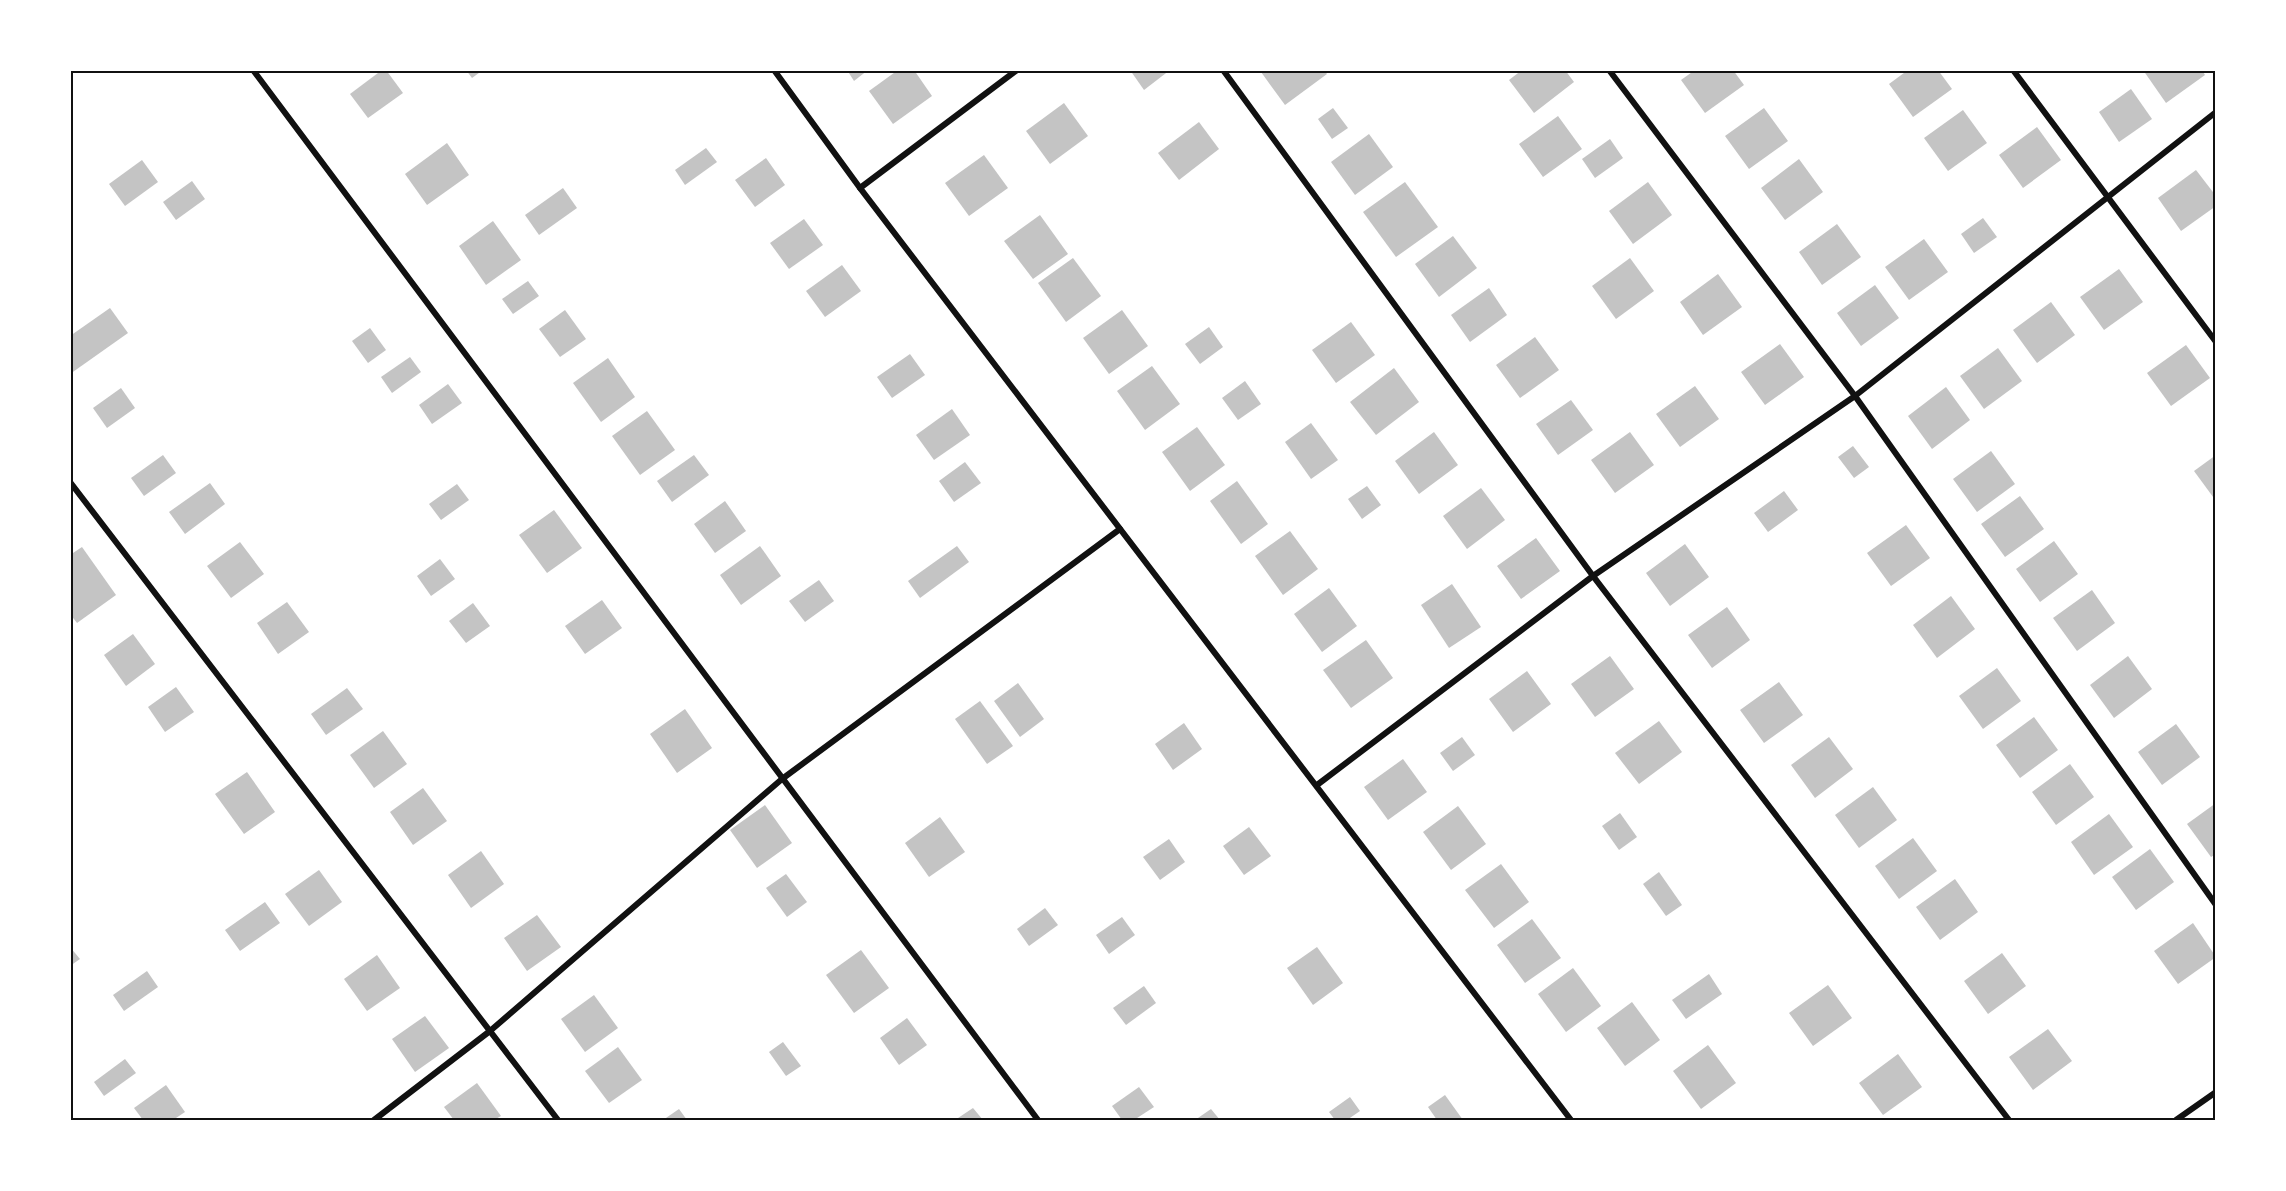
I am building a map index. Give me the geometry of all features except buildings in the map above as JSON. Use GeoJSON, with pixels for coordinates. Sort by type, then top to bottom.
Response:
{"type":"FeatureCollection","features":[{"type":"Feature","properties":{"kind":"street"},"geometry":{"type":"LineString","coordinates":[[253,70],[1038,1120]]}},
{"type":"Feature","properties":{"kind":"street"},"geometry":{"type":"LineString","coordinates":[[774,70],[860,188],[1571,1120]]}},
{"type":"Feature","properties":{"kind":"street"},"geometry":{"type":"LineString","coordinates":[[860,188],[1017,70]]}},
{"type":"Feature","properties":{"kind":"street"},"geometry":{"type":"LineString","coordinates":[[1223,70],[1593,576],[2009,1120]]}},
{"type":"Feature","properties":{"kind":"street"},"geometry":{"type":"LineString","coordinates":[[1609,70],[1855,396],[2216,905]]}},
{"type":"Feature","properties":{"kind":"street"},"geometry":{"type":"LineString","coordinates":[[2013,70],[2216,342]]}},
{"type":"Feature","properties":{"kind":"street"},"geometry":{"type":"LineString","coordinates":[[1317,785],[1593,576],[1855,396],[2216,112]]}},
{"type":"Feature","properties":{"kind":"street"},"geometry":{"type":"LineString","coordinates":[[70,482],[558,1120]]}},
{"type":"Feature","properties":{"kind":"street"},"geometry":{"type":"LineString","coordinates":[[374,1120],[490,1032],[782,779],[1120,528]]}},
{"type":"Feature","properties":{"kind":"street"},"geometry":{"type":"LineString","coordinates":[[2176,1120],[2216,1092]]}}]}
